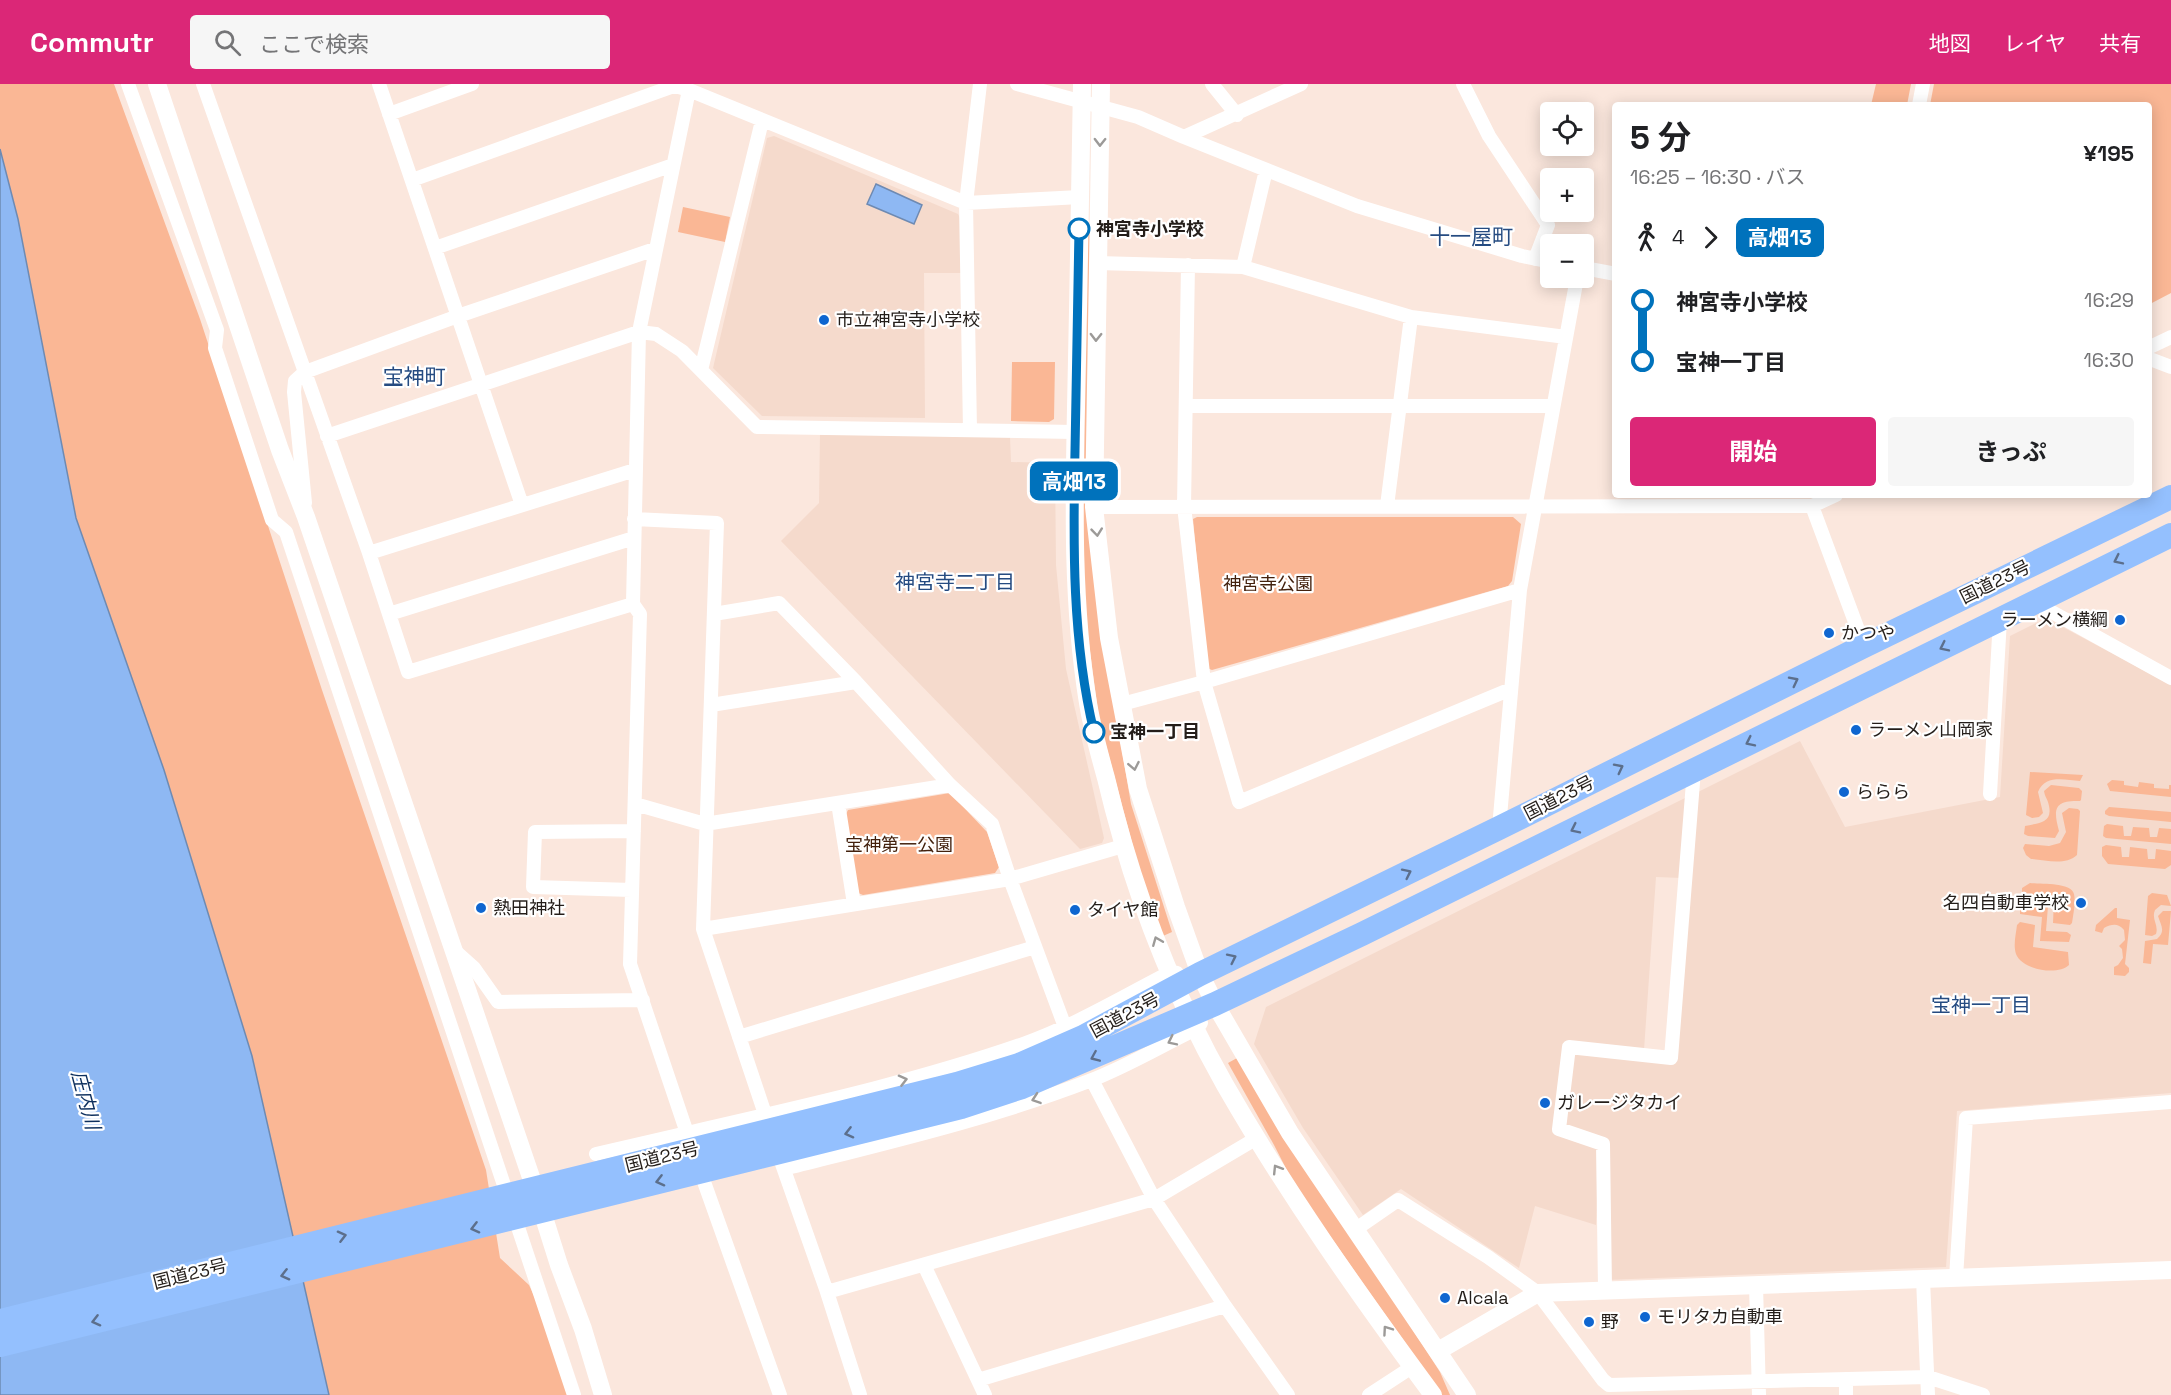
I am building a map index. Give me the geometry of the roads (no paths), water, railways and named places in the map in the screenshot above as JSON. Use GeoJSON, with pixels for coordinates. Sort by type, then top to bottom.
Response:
{"type":"FeatureCollection","features":[{"type":"Feature","properties":{"kind":"highway","name":"国道23号"},"geometry":{"type":"LineString","coordinates":[[0,1345],[541,1199],[902,1108],[957,1084],[1019,1065],[1083,1037],[1174,980],[1200,974],[2171,497]]}},
{"type":"Feature","properties":{"kind":"highway","name":"国道23号"},"geometry":{"type":"LineString","coordinates":[[902,1108],[961,1107],[1022,1087],[1193,1023],[1215,1004],[2171,535]]}},
{"type":"Feature","properties":{"kind":"highway","name":"国道23号"},"geometry":{"type":"LineString","coordinates":[[0,1320],[541,1199]]}},
{"type":"Feature","properties":{"kind":"street"},"geometry":{"type":"LineString","coordinates":[[128,84],[217,330],[215,348],[272,520],[286,532],[574,1395]]}},
{"type":"Feature","properties":{"kind":"street"},"geometry":{"type":"LineString","coordinates":[[157,84],[280,450],[306,517],[453,950],[541,1199],[603,1395]]}},
{"type":"Feature","properties":{"kind":"street"},"geometry":{"type":"LineString","coordinates":[[203,84],[369,553],[408,672],[633,604]]}},
{"type":"Feature","properties":{"kind":"street"},"geometry":{"type":"LineString","coordinates":[[379,84],[522,505]]}},
{"type":"Feature","properties":{"kind":"street"},"geometry":{"type":"LineString","coordinates":[[389,114],[472,84]]}},
{"type":"Feature","properties":{"kind":"street"},"geometry":{"type":"LineString","coordinates":[[970,430],[966,203],[980,84]]}},
{"type":"Feature","properties":{"kind":"street"},"geometry":{"type":"LineString","coordinates":[[1017,84],[1082,92],[1100,106],[1138,117],[1357,206],[1540,260]]}},
{"type":"Feature","properties":{"kind":"street"},"geometry":{"type":"LineString","coordinates":[[1101,84],[1094,507],[1109,638],[1138,789],[1200,974],[1215,1004],[1290,1133],[1467,1395]]}},
{"type":"Feature","properties":{"kind":"street"},"geometry":{"type":"LineString","coordinates":[[1212,84],[1237,115]]}},
{"type":"Feature","properties":{"kind":"street"},"geometry":{"type":"LineString","coordinates":[[1184,137],[1237,115],[1301,84]]}},
{"type":"Feature","properties":{"kind":"street"},"geometry":{"type":"LineString","coordinates":[[1463,84],[1489,136],[1548,225],[1535,259]]}},
{"type":"Feature","properties":{"kind":"street"},"geometry":{"type":"LineString","coordinates":[[1920,102],[1923,84]]}},
{"type":"Feature","properties":{"kind":"street"},"geometry":{"type":"LineString","coordinates":[[412,180],[672,85],[693,89],[762,121],[966,203],[1080,197]]}},
{"type":"Feature","properties":{"kind":"street"},"geometry":{"type":"LineString","coordinates":[[693,89],[673,165],[639,332],[633,604],[640,614],[630,964],[780,1395]]}},
{"type":"Feature","properties":{"kind":"street"},"geometry":{"type":"LineString","coordinates":[[1082,92],[1075,432],[1075,583],[1088,705],[1123,846],[1157,942],[1193,1023],[1224,1084],[1293,1194],[1432,1395]]}},
{"type":"Feature","properties":{"kind":"street"},"geometry":{"type":"LineString","coordinates":[[701,370],[762,121]]}},
{"type":"Feature","properties":{"kind":"street"},"geometry":{"type":"LineString","coordinates":[[435,248],[673,165]]}},
{"type":"Feature","properties":{"kind":"street"},"geometry":{"type":"LineString","coordinates":[[1243,267],[1266,170]]}},
{"type":"Feature","properties":{"kind":"street"},"geometry":{"type":"LineString","coordinates":[[306,517],[294,392],[295,381],[305,372],[458,316],[655,249]]}},
{"type":"Feature","properties":{"kind":"street"},"geometry":{"type":"LineString","coordinates":[[1097,263],[1243,267],[1411,317],[1566,337]]}},
{"type":"Feature","properties":{"kind":"street"},"geometry":{"type":"LineString","coordinates":[[1188,265],[1184,506],[1204,682],[1239,802],[1511,689]]}},
{"type":"Feature","properties":{"kind":"street"},"geometry":{"type":"LineString","coordinates":[[1594,270],[1612,273]]}},
{"type":"Feature","properties":{"kind":"street"},"geometry":{"type":"LineString","coordinates":[[1499,828],[1520,590],[1575,288]]}},
{"type":"Feature","properties":{"kind":"street"},"geometry":{"type":"LineString","coordinates":[[1387,506],[1411,317]]}},
{"type":"Feature","properties":{"kind":"street"},"geometry":{"type":"LineString","coordinates":[[327,436],[639,332],[656,334],[682,351],[757,427],[1075,432]]}},
{"type":"Feature","properties":{"kind":"street"},"geometry":{"type":"LineString","coordinates":[[2152,346],[2171,337]]}},
{"type":"Feature","properties":{"kind":"street"},"geometry":{"type":"LineString","coordinates":[[2152,360],[2171,368]]}},
{"type":"Feature","properties":{"kind":"street"},"geometry":{"type":"LineString","coordinates":[[1186,406],[1553,406]]}},
{"type":"Feature","properties":{"kind":"street"},"geometry":{"type":"LineString","coordinates":[[369,553],[635,470]]}},
{"type":"Feature","properties":{"kind":"street"},"geometry":{"type":"LineString","coordinates":[[1094,507],[1535,506],[1815,502],[1864,646]]}},
{"type":"Feature","properties":{"kind":"street"},"geometry":{"type":"LineString","coordinates":[[634,519],[717,523],[703,929],[860,1395]]}},
{"type":"Feature","properties":{"kind":"street"},"geometry":{"type":"LineString","coordinates":[[389,614],[634,538]]}},
{"type":"Feature","properties":{"kind":"street"},"geometry":{"type":"LineString","coordinates":[[1122,704],[1520,590]]}},
{"type":"Feature","properties":{"kind":"street"},"geometry":{"type":"LineString","coordinates":[[2034,602],[2171,678]]}},
{"type":"Feature","properties":{"kind":"street"},"geometry":{"type":"LineString","coordinates":[[714,614],[779,603],[950,784],[992,824],[1065,1027]]}},
{"type":"Feature","properties":{"kind":"street"},"geometry":{"type":"LineString","coordinates":[[1990,794],[2000,619]]}},
{"type":"Feature","properties":{"kind":"street"},"geometry":{"type":"LineString","coordinates":[[711,705],[856,682]]}},
{"type":"Feature","properties":{"kind":"street"},"geometry":{"type":"LineString","coordinates":[[1605,1289],[1603,1144],[1559,1129],[1569,1047],[1671,1058],[1694,770]]}},
{"type":"Feature","properties":{"kind":"street"},"geometry":{"type":"LineString","coordinates":[[635,804],[705,824],[950,784]]}},
{"type":"Feature","properties":{"kind":"street"},"geometry":{"type":"LineString","coordinates":[[838,803],[854,904]]}},
{"type":"Feature","properties":{"kind":"street"},"geometry":{"type":"LineString","coordinates":[[632,890],[533,887],[535,832],[634,831]]}},
{"type":"Feature","properties":{"kind":"street"},"geometry":{"type":"LineString","coordinates":[[703,929],[1010,879],[1123,846]]}},
{"type":"Feature","properties":{"kind":"street"},"geometry":{"type":"LineString","coordinates":[[739,1036],[1035,947]]}},
{"type":"Feature","properties":{"kind":"street"},"geometry":{"type":"LineString","coordinates":[[453,950],[474,968],[498,1002],[643,1000]]}},
{"type":"Feature","properties":{"kind":"street"},"geometry":{"type":"LineString","coordinates":[[596,1154],[765,1115],[931,1073],[1024,1044],[1174,980]]}},
{"type":"Feature","properties":{"kind":"street"},"geometry":{"type":"LineString","coordinates":[[784,1169],[943,1128],[1092,1080],[1193,1023]]}},
{"type":"Feature","properties":{"kind":"street"},"geometry":{"type":"LineString","coordinates":[[1092,1080],[1154,1199],[1288,1395]]}},
{"type":"Feature","properties":{"kind":"street"},"geometry":{"type":"LineString","coordinates":[[1956,1278],[1966,1118],[2171,1102]]}},
{"type":"Feature","properties":{"kind":"street"},"geometry":{"type":"LineString","coordinates":[[827,1292],[1154,1199],[1257,1138]]}},
{"type":"Feature","properties":{"kind":"street"},"geometry":{"type":"LineString","coordinates":[[1356,1229],[1398,1200],[1488,1257],[1538,1293],[1603,1380],[1609,1384],[1759,1388],[1846,1379],[1928,1377],[1983,1395]]}},
{"type":"Feature","properties":{"kind":"street"},"geometry":{"type":"LineString","coordinates":[[924,1265],[985,1395]]}},
{"type":"Feature","properties":{"kind":"street"},"geometry":{"type":"LineString","coordinates":[[1438,1351],[1538,1293],[2171,1270]]}},
{"type":"Feature","properties":{"kind":"street"},"geometry":{"type":"LineString","coordinates":[[1923,1279],[1928,1395]]}},
{"type":"Feature","properties":{"kind":"street"},"geometry":{"type":"LineString","coordinates":[[1756,1285],[1759,1388]]}},
{"type":"Feature","properties":{"kind":"street"},"geometry":{"type":"LineString","coordinates":[[978,1380],[1225,1306]]}},
{"type":"Feature","properties":{"kind":"street"},"geometry":{"type":"LineString","coordinates":[[1369,1395],[1412,1367]]}},
{"type":"Feature","properties":{"kind":"street"},"geometry":{"type":"LineString","coordinates":[[1846,1379],[1846,1395]]}},
{"type":"Feature","properties":{"kind":"water","name":"庄内川"},"geometry":{"type":"Polygon","coordinates":[[[0,149],[18,219],[76,518],[164,770],[252,1056],[329,1395],[0,1395],[0,149]]]}},
{"type":"Feature","properties":{"kind":"water"},"geometry":{"type":"Polygon","coordinates":[[[876,184],[922,205],[914,224],[867,204],[876,184]]]}},
{"type":"Feature","properties":{"kind":"place","name":"神宮寺小学校"},"geometry":{"type":"Point","coordinates":[1079,229]}},
{"type":"Feature","properties":{"kind":"place","name":"市立神宮寺小学校"},"geometry":{"type":"Point","coordinates":[824,320]}},
{"type":"Feature","properties":{"kind":"place","name":"ラーメン横綱"},"geometry":{"type":"Point","coordinates":[2120,620]}},
{"type":"Feature","properties":{"kind":"place","name":"かつや"},"geometry":{"type":"Point","coordinates":[1829,633]}},
{"type":"Feature","properties":{"kind":"place","name":"ラーメン山岡家"},"geometry":{"type":"Point","coordinates":[1856,730]}},
{"type":"Feature","properties":{"kind":"place","name":"宝神一丁目"},"geometry":{"type":"Point","coordinates":[1094,732]}},
{"type":"Feature","properties":{"kind":"place","name":"ららら"},"geometry":{"type":"Point","coordinates":[1844,792]}},
{"type":"Feature","properties":{"kind":"place","name":"名四自動車学校"},"geometry":{"type":"Point","coordinates":[2081,903]}},
{"type":"Feature","properties":{"kind":"place","name":"熱田神社"},"geometry":{"type":"Point","coordinates":[481,908]}},
{"type":"Feature","properties":{"kind":"place","name":"タイヤ館"},"geometry":{"type":"Point","coordinates":[1075,910]}},
{"type":"Feature","properties":{"kind":"place","name":"ガレージタカイ"},"geometry":{"type":"Point","coordinates":[1545,1103]}},
{"type":"Feature","properties":{"kind":"place","name":"Alcala"},"geometry":{"type":"Point","coordinates":[1445,1298]}},
{"type":"Feature","properties":{"kind":"place","name":"モリタカ自動車"},"geometry":{"type":"Point","coordinates":[1645,1317]}},
{"type":"Feature","properties":{"kind":"place","name":"野"},"geometry":{"type":"Point","coordinates":[1589,1322]}},
{"type":"Feature","properties":{"kind":"district","name":"十一屋町"},"geometry":{"type":"Point","coordinates":[1471,237]}},
{"type":"Feature","properties":{"kind":"district","name":"宝神町"},"geometry":{"type":"Point","coordinates":[414,377]}},
{"type":"Feature","properties":{"kind":"district","name":"神宮寺二丁目"},"geometry":{"type":"Point","coordinates":[955,582]}},
{"type":"Feature","properties":{"kind":"district","name":"宝神一丁目"},"geometry":{"type":"Point","coordinates":[1981,1005]}},
{"type":"Feature","properties":{"kind":"park label","name":"神宮寺公園"},"geometry":{"type":"Point","coordinates":[1268,584]}},
{"type":"Feature","properties":{"kind":"park label","name":"宝神第一公園"},"geometry":{"type":"Point","coordinates":[899,845]}}]}
